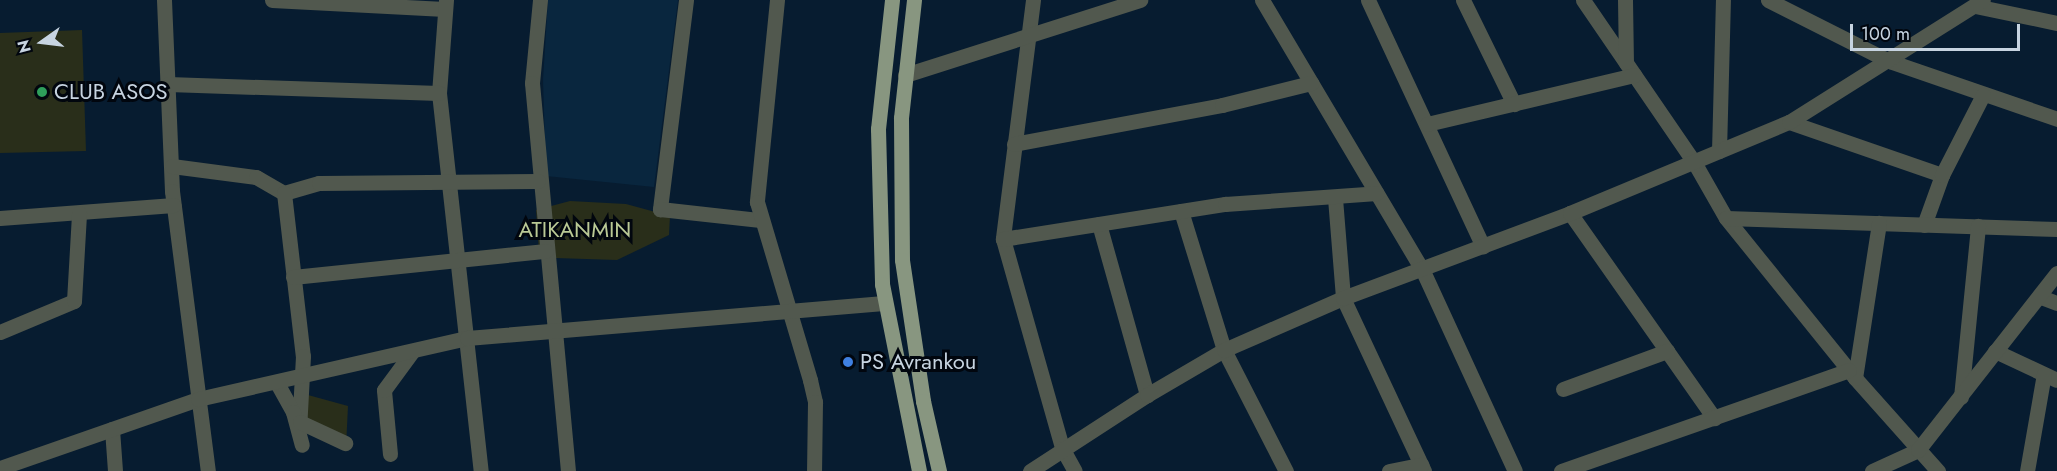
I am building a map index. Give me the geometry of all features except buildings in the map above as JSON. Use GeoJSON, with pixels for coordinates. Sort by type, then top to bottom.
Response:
{"type":"FeatureCollection","features":[{"type":"Feature","properties":{"kind":"main road"},"geometry":{"type":"LineString","coordinates":[[892,0],[878,129],[884,303],[919,471]]}},
{"type":"Feature","properties":{"kind":"main road"},"geometry":{"type":"LineString","coordinates":[[914,0],[904,75],[899,166],[902,260],[923,401],[939,471]]}},
{"type":"Feature","properties":{"kind":"street"},"geometry":{"type":"LineString","coordinates":[[164,0],[174,204],[208,471]]}},
{"type":"Feature","properties":{"kind":"street"},"geometry":{"type":"LineString","coordinates":[[272,0],[445,4],[439,93],[451,183],[481,471]]}},
{"type":"Feature","properties":{"kind":"street"},"geometry":{"type":"LineString","coordinates":[[540,0],[532,83],[538,181],[568,471]]}},
{"type":"Feature","properties":{"kind":"street"},"geometry":{"type":"LineString","coordinates":[[686,0],[660,209],[760,220]]}},
{"type":"Feature","properties":{"kind":"street"},"geometry":{"type":"LineString","coordinates":[[777,0],[758,202],[760,220],[792,314],[815,402],[814,471]]}},
{"type":"Feature","properties":{"kind":"street"},"geometry":{"type":"LineString","coordinates":[[1033,0],[1003,239],[1062,448],[1075,471]]}},
{"type":"Feature","properties":{"kind":"street"},"geometry":{"type":"LineString","coordinates":[[904,75],[1140,0]]}},
{"type":"Feature","properties":{"kind":"street"},"geometry":{"type":"LineString","coordinates":[[1262,0],[1422,269],[1515,471]]}},
{"type":"Feature","properties":{"kind":"street"},"geometry":{"type":"LineString","coordinates":[[1368,0],[1483,246]]}},
{"type":"Feature","properties":{"kind":"street"},"geometry":{"type":"LineString","coordinates":[[1463,0],[1514,104]]}},
{"type":"Feature","properties":{"kind":"street"},"geometry":{"type":"LineString","coordinates":[[1583,0],[1694,162],[1726,218],[1852,374],[1938,471]]}},
{"type":"Feature","properties":{"kind":"street"},"geometry":{"type":"LineString","coordinates":[[1625,0],[1630,70]]}},
{"type":"Feature","properties":{"kind":"street"},"geometry":{"type":"LineString","coordinates":[[1719,151],[1723,0]]}},
{"type":"Feature","properties":{"kind":"street"},"geometry":{"type":"LineString","coordinates":[[1768,0],[1889,62],[2057,119]]}},
{"type":"Feature","properties":{"kind":"street"},"geometry":{"type":"LineString","coordinates":[[1030,471],[1146,395],[1224,350],[1343,298],[1570,213],[1789,122],[1889,62],[1979,3],[2057,23]]}},
{"type":"Feature","properties":{"kind":"street"},"geometry":{"type":"LineString","coordinates":[[1426,124],[1514,104],[1630,70]]}},
{"type":"Feature","properties":{"kind":"street"},"geometry":{"type":"LineString","coordinates":[[1014,144],[1211,107],[1311,83]]}},
{"type":"Feature","properties":{"kind":"street"},"geometry":{"type":"LineString","coordinates":[[168,84],[439,93]]}},
{"type":"Feature","properties":{"kind":"street"},"geometry":{"type":"LineString","coordinates":[[1924,225],[1942,175],[1983,95]]}},
{"type":"Feature","properties":{"kind":"street"},"geometry":{"type":"LineString","coordinates":[[1789,122],[1942,175]]}},
{"type":"Feature","properties":{"kind":"street"},"geometry":{"type":"LineString","coordinates":[[172,166],[256,177],[284,193],[319,183],[538,181]]}},
{"type":"Feature","properties":{"kind":"street"},"geometry":{"type":"LineString","coordinates":[[284,193],[303,378],[300,425],[302,445]]}},
{"type":"Feature","properties":{"kind":"street"},"geometry":{"type":"LineString","coordinates":[[1003,239],[1181,210],[1377,193]]}},
{"type":"Feature","properties":{"kind":"street"},"geometry":{"type":"LineString","coordinates":[[1335,198],[1343,298],[1422,468],[1389,471]]}},
{"type":"Feature","properties":{"kind":"street"},"geometry":{"type":"LineString","coordinates":[[0,218],[174,204]]}},
{"type":"Feature","properties":{"kind":"street"},"geometry":{"type":"LineString","coordinates":[[1181,210],[1224,350],[1286,471]]}},
{"type":"Feature","properties":{"kind":"street"},"geometry":{"type":"LineString","coordinates":[[0,332],[74,301],[79,213]]}},
{"type":"Feature","properties":{"kind":"street"},"geometry":{"type":"LineString","coordinates":[[1570,213],[1714,418]]}},
{"type":"Feature","properties":{"kind":"street"},"geometry":{"type":"LineString","coordinates":[[1726,218],[2057,229]]}},
{"type":"Feature","properties":{"kind":"street"},"geometry":{"type":"LineString","coordinates":[[1852,374],[1879,223]]}},
{"type":"Feature","properties":{"kind":"street"},"geometry":{"type":"LineString","coordinates":[[1099,224],[1146,395]]}},
{"type":"Feature","properties":{"kind":"street"},"geometry":{"type":"LineString","coordinates":[[1961,397],[1978,226]]}},
{"type":"Feature","properties":{"kind":"street"},"geometry":{"type":"LineString","coordinates":[[293,277],[546,252]]}},
{"type":"Feature","properties":{"kind":"street"},"geometry":{"type":"LineString","coordinates":[[1872,471],[1918,450],[1995,351],[2041,297],[2057,273]]}},
{"type":"Feature","properties":{"kind":"street"},"geometry":{"type":"LineString","coordinates":[[2041,297],[2057,303]]}},
{"type":"Feature","properties":{"kind":"street"},"geometry":{"type":"LineString","coordinates":[[0,468],[25,465],[112,429],[198,399],[303,378],[467,338],[792,314],[884,303]]}},
{"type":"Feature","properties":{"kind":"street"},"geometry":{"type":"LineString","coordinates":[[1563,389],[1667,351]]}},
{"type":"Feature","properties":{"kind":"street"},"geometry":{"type":"LineString","coordinates":[[1995,351],[2051,377],[2027,471]]}},
{"type":"Feature","properties":{"kind":"street"},"geometry":{"type":"LineString","coordinates":[[390,454],[384,390],[412,352]]}},
{"type":"Feature","properties":{"kind":"street"},"geometry":{"type":"LineString","coordinates":[[1561,471],[1714,418],[1852,374]]}},
{"type":"Feature","properties":{"kind":"street"},"geometry":{"type":"LineString","coordinates":[[277,383],[300,425],[345,443]]}},
{"type":"Feature","properties":{"kind":"street"},"geometry":{"type":"LineString","coordinates":[[112,429],[115,471]]}},
{"type":"Feature","properties":{"kind":"shaded area"},"geometry":{"type":"Polygon","coordinates":[[[548,0],[678,0],[654,187],[546,176],[543,80],[548,0]]]}},
{"type":"Feature","properties":{"kind":"green space","name":"CLUB ASOS"},"geometry":{"type":"Polygon","coordinates":[[[82,30],[86,151],[0,153],[0,33],[82,30]]]}},
{"type":"Feature","properties":{"kind":"green space","name":"ATIKANMIN"},"geometry":{"type":"Polygon","coordinates":[[[570,201],[626,204],[670,216],[669,235],[617,260],[555,258],[539,252],[536,210],[570,201]]]}},
{"type":"Feature","properties":{"kind":"green space"},"geometry":{"type":"Polygon","coordinates":[[[308,395],[348,406],[346,447],[301,426],[308,395]]]}},
{"type":"Feature","properties":{"kind":"place","name":"CLUB ASOS"},"geometry":{"type":"Point","coordinates":[42,92]}},
{"type":"Feature","properties":{"kind":"place","name":"PS Avrankou"},"geometry":{"type":"Point","coordinates":[848,362]}}]}
